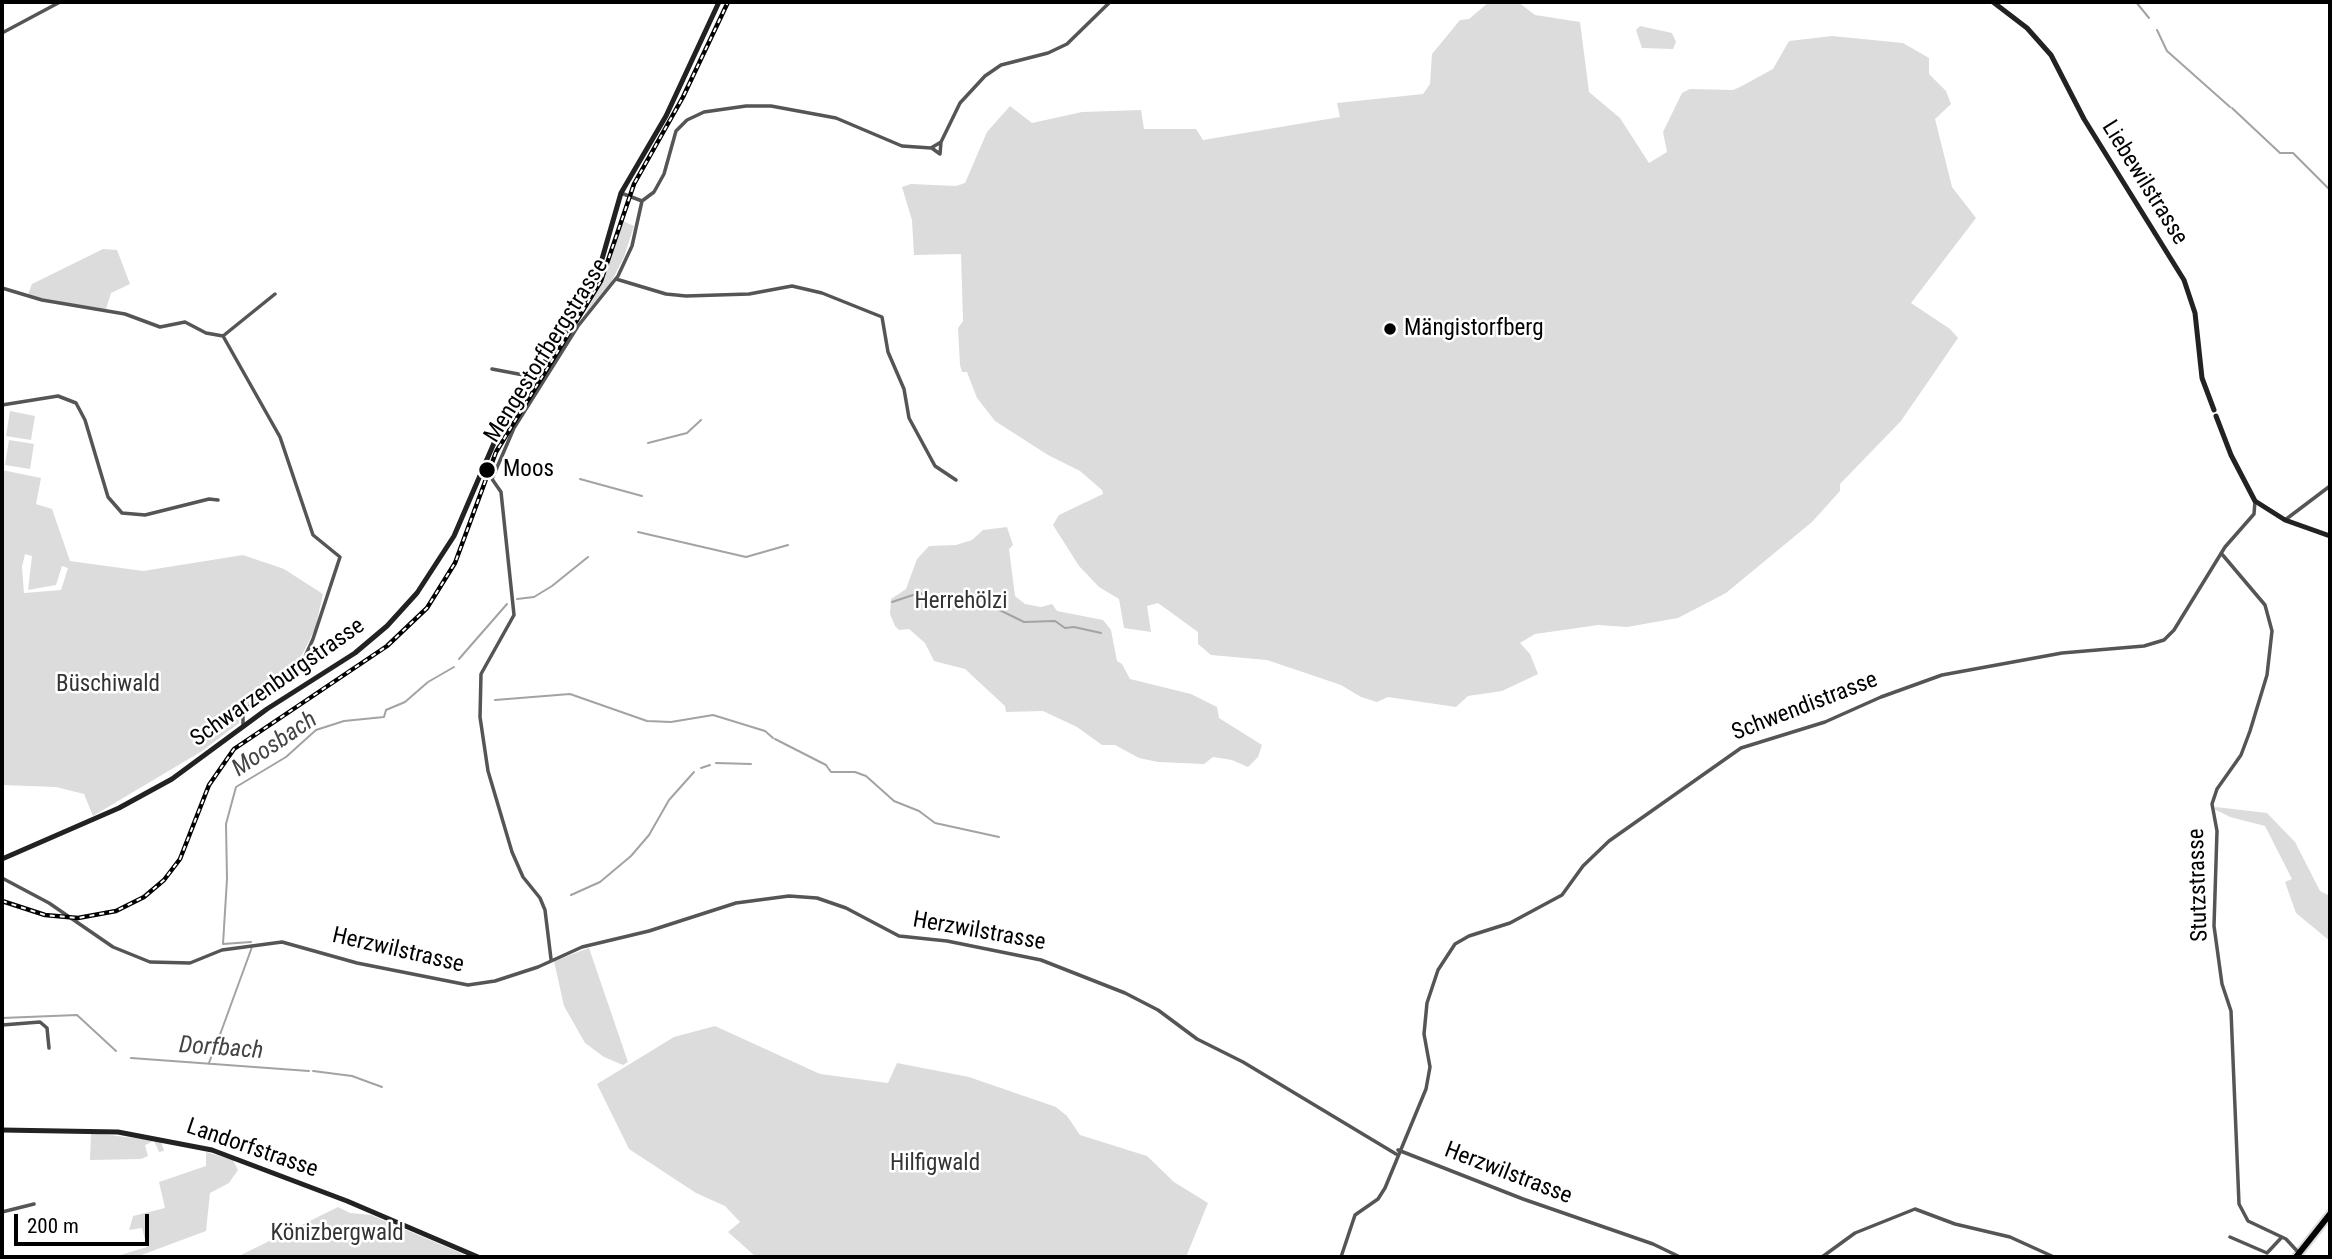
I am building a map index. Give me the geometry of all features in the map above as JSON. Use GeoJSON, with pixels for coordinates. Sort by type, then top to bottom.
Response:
{"type":"FeatureCollection","features":[{"type":"Feature","properties":{"kind":"main road","name":"Schwarzenburgstrasse"},"geometry":{"type":"LineString","coordinates":[[2,859],[140,798],[182,772],[243,726],[355,653],[387,626],[417,593],[450,543],[487,456],[597,276],[621,193],[666,116],[719,2]]}},
{"type":"Feature","properties":{"kind":"main road","name":"Liebewilstrasse"},"geometry":{"type":"LineString","coordinates":[[1993,2],[2027,28],[2051,55],[2084,119],[2184,281],[2194,313],[2202,378],[2231,455],[2255,501],[2285,520],[2330,536]]}},
{"type":"Feature","properties":{"kind":"main road","name":"Landorfstrasse"},"geometry":{"type":"LineString","coordinates":[[2,1130],[118,1132],[212,1150],[402,1223],[478,1257]]}},
{"type":"Feature","properties":{"kind":"main road"},"geometry":{"type":"LineString","coordinates":[[2298,1255],[2330,1214]]}},
{"type":"Feature","properties":{"kind":"street"},"geometry":{"type":"LineString","coordinates":[[2,33],[60,2]]}},
{"type":"Feature","properties":{"kind":"street"},"geometry":{"type":"LineString","coordinates":[[931,148],[940,153],[942,142],[960,103],[985,76],[1001,65],[1067,44],[1110,2]]}},
{"type":"Feature","properties":{"kind":"street","name":"Mengestorfbergstrasse"},"geometry":{"type":"LineString","coordinates":[[551,959],[545,910],[542,900],[523,877],[512,852],[488,771],[480,717],[481,674],[514,615],[501,492],[492,479],[514,428],[578,326],[616,279],[630,251],[642,201],[654,192],[660,182],[679,127],[693,116],[753,105],[784,108],[836,118],[902,146],[931,148]]}},
{"type":"Feature","properties":{"kind":"street"},"geometry":{"type":"LineString","coordinates":[[931,148],[942,142]]}},
{"type":"Feature","properties":{"kind":"street"},"geometry":{"type":"LineString","coordinates":[[621,193],[642,201]]}},
{"type":"Feature","properties":{"kind":"street"},"geometry":{"type":"LineString","coordinates":[[616,279],[666,294],[686,296],[749,294],[792,286],[822,293],[882,317],[888,352],[904,389],[909,418],[935,466],[956,480]]}},
{"type":"Feature","properties":{"kind":"street"},"geometry":{"type":"LineString","coordinates":[[2,288],[42,300],[130,315],[158,327],[185,322],[206,333],[223,336],[275,294]]}},
{"type":"Feature","properties":{"kind":"street"},"geometry":{"type":"LineString","coordinates":[[223,336],[279,437],[313,535],[340,557],[313,639],[302,663],[261,693],[243,715],[243,726]]}},
{"type":"Feature","properties":{"kind":"street"},"geometry":{"type":"LineString","coordinates":[[492,369],[534,377]]}},
{"type":"Feature","properties":{"kind":"street"},"geometry":{"type":"LineString","coordinates":[[2,405],[44,397],[70,399],[76,403],[85,420],[108,498],[121,513],[145,515],[209,499],[218,500]]}},
{"type":"Feature","properties":{"kind":"street"},"geometry":{"type":"LineString","coordinates":[[2285,520],[2330,486]]}},
{"type":"Feature","properties":{"kind":"street"},"geometry":{"type":"LineString","coordinates":[[2255,501],[2254,514],[2267,510]]}},
{"type":"Feature","properties":{"kind":"street","name":"Schwendistrasse"},"geometry":{"type":"LineString","coordinates":[[1341,1257],[1353,1219],[1383,1192],[1397,1152],[1429,1080],[1430,1067],[1424,1024],[1430,991],[1445,957],[1461,940],[1510,923],[1557,899],[1609,841],[1741,748],[1825,722],[1881,697],[1950,673],[2062,653],[2144,646],[2164,640],[2172,633],[2221,553],[2254,514]]}},
{"type":"Feature","properties":{"kind":"street","name":"Stutzstrasse"},"geometry":{"type":"LineString","coordinates":[[2221,553],[2265,605],[2272,631],[2267,676],[2250,731],[2237,762],[2213,799],[2217,831],[2214,922],[2222,984],[2231,1011],[2233,1108],[2240,1208],[2253,1224],[2282,1237],[2298,1255]]}},
{"type":"Feature","properties":{"kind":"street","name":"Herzwilstrasse"},"geometry":{"type":"LineString","coordinates":[[2,878],[49,903],[113,947],[160,964],[190,963],[222,950],[282,942],[347,960],[468,985],[495,981],[538,967],[582,947],[649,931],[736,903],[789,896],[817,898],[846,908],[899,936],[947,941],[1041,960],[1125,993],[1158,1010],[1197,1039],[1243,1062],[1397,1152],[1653,1244],[1680,1257]]}},
{"type":"Feature","properties":{"kind":"street"},"geometry":{"type":"LineString","coordinates":[[2,1025],[40,1022],[47,1028],[49,1048]]}},
{"type":"Feature","properties":{"kind":"street"},"geometry":{"type":"LineString","coordinates":[[2,1212],[34,1203]]}},
{"type":"Feature","properties":{"kind":"street"},"geometry":{"type":"LineString","coordinates":[[1822,1257],[1855,1233],[1915,1209],[1955,1224],[2010,1237],[2054,1257]]}},
{"type":"Feature","properties":{"kind":"street"},"geometry":{"type":"LineString","coordinates":[[2230,1237],[2267,1253],[2282,1237]]}},
{"type":"Feature","properties":{"kind":"green space"},"geometry":{"type":"Polygon","coordinates":[[[1489,2],[1518,2],[1535,15],[1580,22],[1589,92],[1620,118],[1649,163],[1667,152],[1663,132],[1682,93],[1690,89],[1733,90],[1740,87],[1773,69],[1789,41],[1832,36],[1903,43],[1929,58],[1929,74],[1946,91],[1951,104],[1935,119],[1952,187],[1976,218],[1911,303],[1950,329],[1958,338],[1901,421],[1840,484],[1840,491],[1812,522],[1726,593],[1678,618],[1627,627],[1598,625],[1535,634],[1520,643],[1530,654],[1538,674],[1502,691],[1468,696],[1456,707],[1388,697],[1377,702],[1361,697],[1341,685],[1267,660],[1211,655],[1198,644],[1198,632],[1158,603],[1147,606],[1151,632],[1124,628],[1119,599],[1099,587],[1079,566],[1053,525],[1059,515],[1103,494],[1102,490],[1080,471],[1048,455],[995,421],[977,398],[967,372],[962,372],[960,365],[958,328],[963,321],[961,254],[914,255],[912,220],[902,187],[911,184],[956,186],[965,183],[987,132],[1010,106],[1032,123],[1082,112],[1141,110],[1144,129],[1196,129],[1203,140],[1340,117],[1337,103],[1423,94],[1430,84],[1432,54],[1460,20],[1469,19],[1489,2]]]}},
{"type":"Feature","properties":{"kind":"green space"},"geometry":{"type":"Polygon","coordinates":[[[1640,26],[1672,33],[1676,42],[1673,49],[1642,48],[1636,30],[1640,26]]]}},
{"type":"Feature","properties":{"kind":"green space"},"geometry":{"type":"Polygon","coordinates":[[[623,221],[634,226],[624,257],[610,284],[585,314],[605,277],[623,221]]]}},
{"type":"Feature","properties":{"kind":"green space"},"geometry":{"type":"Polygon","coordinates":[[[103,249],[117,250],[130,284],[111,293],[106,309],[27,297],[32,284],[103,249]]]}},
{"type":"Feature","properties":{"kind":"green space"},"geometry":{"type":"Polygon","coordinates":[[[10,411],[35,416],[31,440],[6,436],[10,411]]]}},
{"type":"Feature","properties":{"kind":"green space"},"geometry":{"type":"Polygon","coordinates":[[[9,440],[34,444],[30,469],[5,465],[9,440]]]}},
{"type":"Feature","properties":{"kind":"green space","name":"Büschiwald"},"geometry":{"type":"Polygon","coordinates":[[[2,470],[41,478],[36,504],[52,509],[70,561],[143,571],[243,555],[284,569],[323,594],[315,629],[298,663],[254,697],[239,716],[239,723],[202,751],[93,816],[84,794],[56,787],[2,785],[2,470]],[[25,554],[22,567],[24,593],[61,590],[68,568],[62,566],[56,585],[28,590],[32,556],[25,554]]]}},
{"type":"Feature","properties":{"kind":"green space","name":"Herrehölzi"},"geometry":{"type":"Polygon","coordinates":[[[1007,527],[1013,545],[1009,549],[1015,596],[1025,604],[1041,607],[1052,604],[1057,611],[1103,620],[1111,630],[1117,661],[1122,664],[1130,679],[1191,694],[1217,707],[1219,718],[1262,745],[1258,757],[1248,767],[1232,760],[1213,757],[1204,764],[1158,762],[1139,758],[1115,745],[1102,745],[1077,727],[1043,711],[1006,712],[1005,706],[965,669],[934,661],[925,643],[909,629],[899,630],[895,626],[890,614],[891,599],[906,589],[917,559],[929,546],[956,545],[972,540],[983,530],[1007,527]]]}},
{"type":"Feature","properties":{"kind":"green space"},"geometry":{"type":"Polygon","coordinates":[[[2216,807],[2267,813],[2295,842],[2320,891],[2330,896],[2330,941],[2296,913],[2285,882],[2292,879],[2265,826],[2230,817],[2214,809],[2216,807]]]}},
{"type":"Feature","properties":{"kind":"green space"},"geometry":{"type":"Polygon","coordinates":[[[589,948],[628,1062],[623,1065],[604,1057],[585,1043],[564,1006],[554,961],[589,948]]]}},
{"type":"Feature","properties":{"kind":"green space","name":"Hilfigwald"},"geometry":{"type":"Polygon","coordinates":[[[715,1026],[820,1074],[888,1083],[897,1063],[969,1077],[1056,1107],[1067,1116],[1080,1135],[1147,1156],[1174,1182],[1208,1203],[1186,1257],[756,1257],[728,1232],[740,1222],[725,1206],[696,1193],[629,1149],[597,1084],[674,1037],[715,1026]]]}},
{"type":"Feature","properties":{"kind":"green space"},"geometry":{"type":"Polygon","coordinates":[[[91,1133],[161,1141],[164,1151],[159,1152],[154,1141],[145,1145],[148,1156],[141,1159],[90,1160],[91,1133]]]}},
{"type":"Feature","properties":{"kind":"green space"},"geometry":{"type":"Polygon","coordinates":[[[206,1152],[233,1160],[238,1170],[229,1183],[210,1193],[206,1231],[136,1257],[114,1257],[147,1247],[142,1228],[129,1230],[133,1216],[165,1208],[159,1182],[206,1166],[206,1152]]]}},
{"type":"Feature","properties":{"kind":"green space","name":"Könizbergwald"},"geometry":{"type":"Polygon","coordinates":[[[338,1207],[350,1213],[371,1215],[470,1257],[237,1257],[338,1207]]]}},
{"type":"Feature","properties":{"kind":"waterway"},"geometry":{"type":"LineString","coordinates":[[2136,2],[2149,18]]}},
{"type":"Feature","properties":{"kind":"waterway"},"geometry":{"type":"LineString","coordinates":[[2157,30],[2167,51],[2230,107]]}},
{"type":"Feature","properties":{"kind":"waterway"},"geometry":{"type":"LineString","coordinates":[[2232,108],[2280,153],[2293,153],[2330,190]]}},
{"type":"Feature","properties":{"kind":"waterway"},"geometry":{"type":"LineString","coordinates":[[648,443],[687,433],[701,420]]}},
{"type":"Feature","properties":{"kind":"waterway"},"geometry":{"type":"LineString","coordinates":[[580,479],[642,496]]}},
{"type":"Feature","properties":{"kind":"waterway","name":"Moosbach"},"geometry":{"type":"LineString","coordinates":[[638,532],[746,557],[788,545]]}},
{"type":"Feature","properties":{"kind":"waterway","name":"Moosbach"},"geometry":{"type":"LineString","coordinates":[[517,599],[534,597],[588,557]]}},
{"type":"Feature","properties":{"kind":"waterway","name":"Moosbach"},"geometry":{"type":"LineString","coordinates":[[892,602],[919,593],[943,598],[971,596],[1024,622],[1055,621],[1065,628],[1074,627],[1101,633]]}},
{"type":"Feature","properties":{"kind":"waterway","name":"Moosbach"},"geometry":{"type":"LineString","coordinates":[[459,659],[507,604]]}},
{"type":"Feature","properties":{"kind":"waterway","name":"Moosbach"},"geometry":{"type":"LineString","coordinates":[[251,942],[223,944],[227,879],[226,824],[236,787],[286,757],[316,730],[344,721],[384,717],[386,710],[405,702],[428,682],[454,667]]}},
{"type":"Feature","properties":{"kind":"waterway"},"geometry":{"type":"LineString","coordinates":[[495,700],[570,694],[647,721],[671,722],[713,715],[765,731],[773,738]]}},
{"type":"Feature","properties":{"kind":"waterway"},"geometry":{"type":"LineString","coordinates":[[775,739],[826,765],[831,772],[855,772],[866,776],[894,801],[919,811],[935,823],[999,837]]}},
{"type":"Feature","properties":{"kind":"waterway"},"geometry":{"type":"LineString","coordinates":[[716,763],[751,764]]}},
{"type":"Feature","properties":{"kind":"waterway"},"geometry":{"type":"LineString","coordinates":[[701,768],[710,765]]}},
{"type":"Feature","properties":{"kind":"waterway"},"geometry":{"type":"LineString","coordinates":[[571,895],[600,882],[631,856],[649,835],[669,800],[694,772]]}},
{"type":"Feature","properties":{"kind":"waterway","name":"Moosbach"},"geometry":{"type":"LineString","coordinates":[[214,1051],[252,947]]}},
{"type":"Feature","properties":{"kind":"waterway","name":"Dorfbach"},"geometry":{"type":"LineString","coordinates":[[2,1018],[77,1015],[116,1051]]}},
{"type":"Feature","properties":{"kind":"waterway","name":"Moosbach"},"geometry":{"type":"LineString","coordinates":[[209,1063],[212,1055]]}},
{"type":"Feature","properties":{"kind":"waterway","name":"Dorfbach"},"geometry":{"type":"LineString","coordinates":[[131,1058],[309,1071]]}},
{"type":"Feature","properties":{"kind":"waterway","name":"Dorfbach"},"geometry":{"type":"LineString","coordinates":[[313,1071],[352,1076],[382,1087]]}},
{"type":"Feature","properties":{"kind":"railway"},"geometry":{"type":"LineString","coordinates":[[2,901],[45,915],[78,918],[116,911],[144,897],[164,880],[180,859],[209,785],[234,749],[387,646],[427,608],[455,563],[496,452],[601,281],[634,184],[683,97],[728,2]]}},
{"type":"Feature","properties":{"kind":"place","name":"Mängistorfberg"},"geometry":{"type":"Point","coordinates":[1390,329]}},
{"type":"Feature","properties":{"kind":"place","name":"Moos"},"geometry":{"type":"Point","coordinates":[487,470]}}]}
